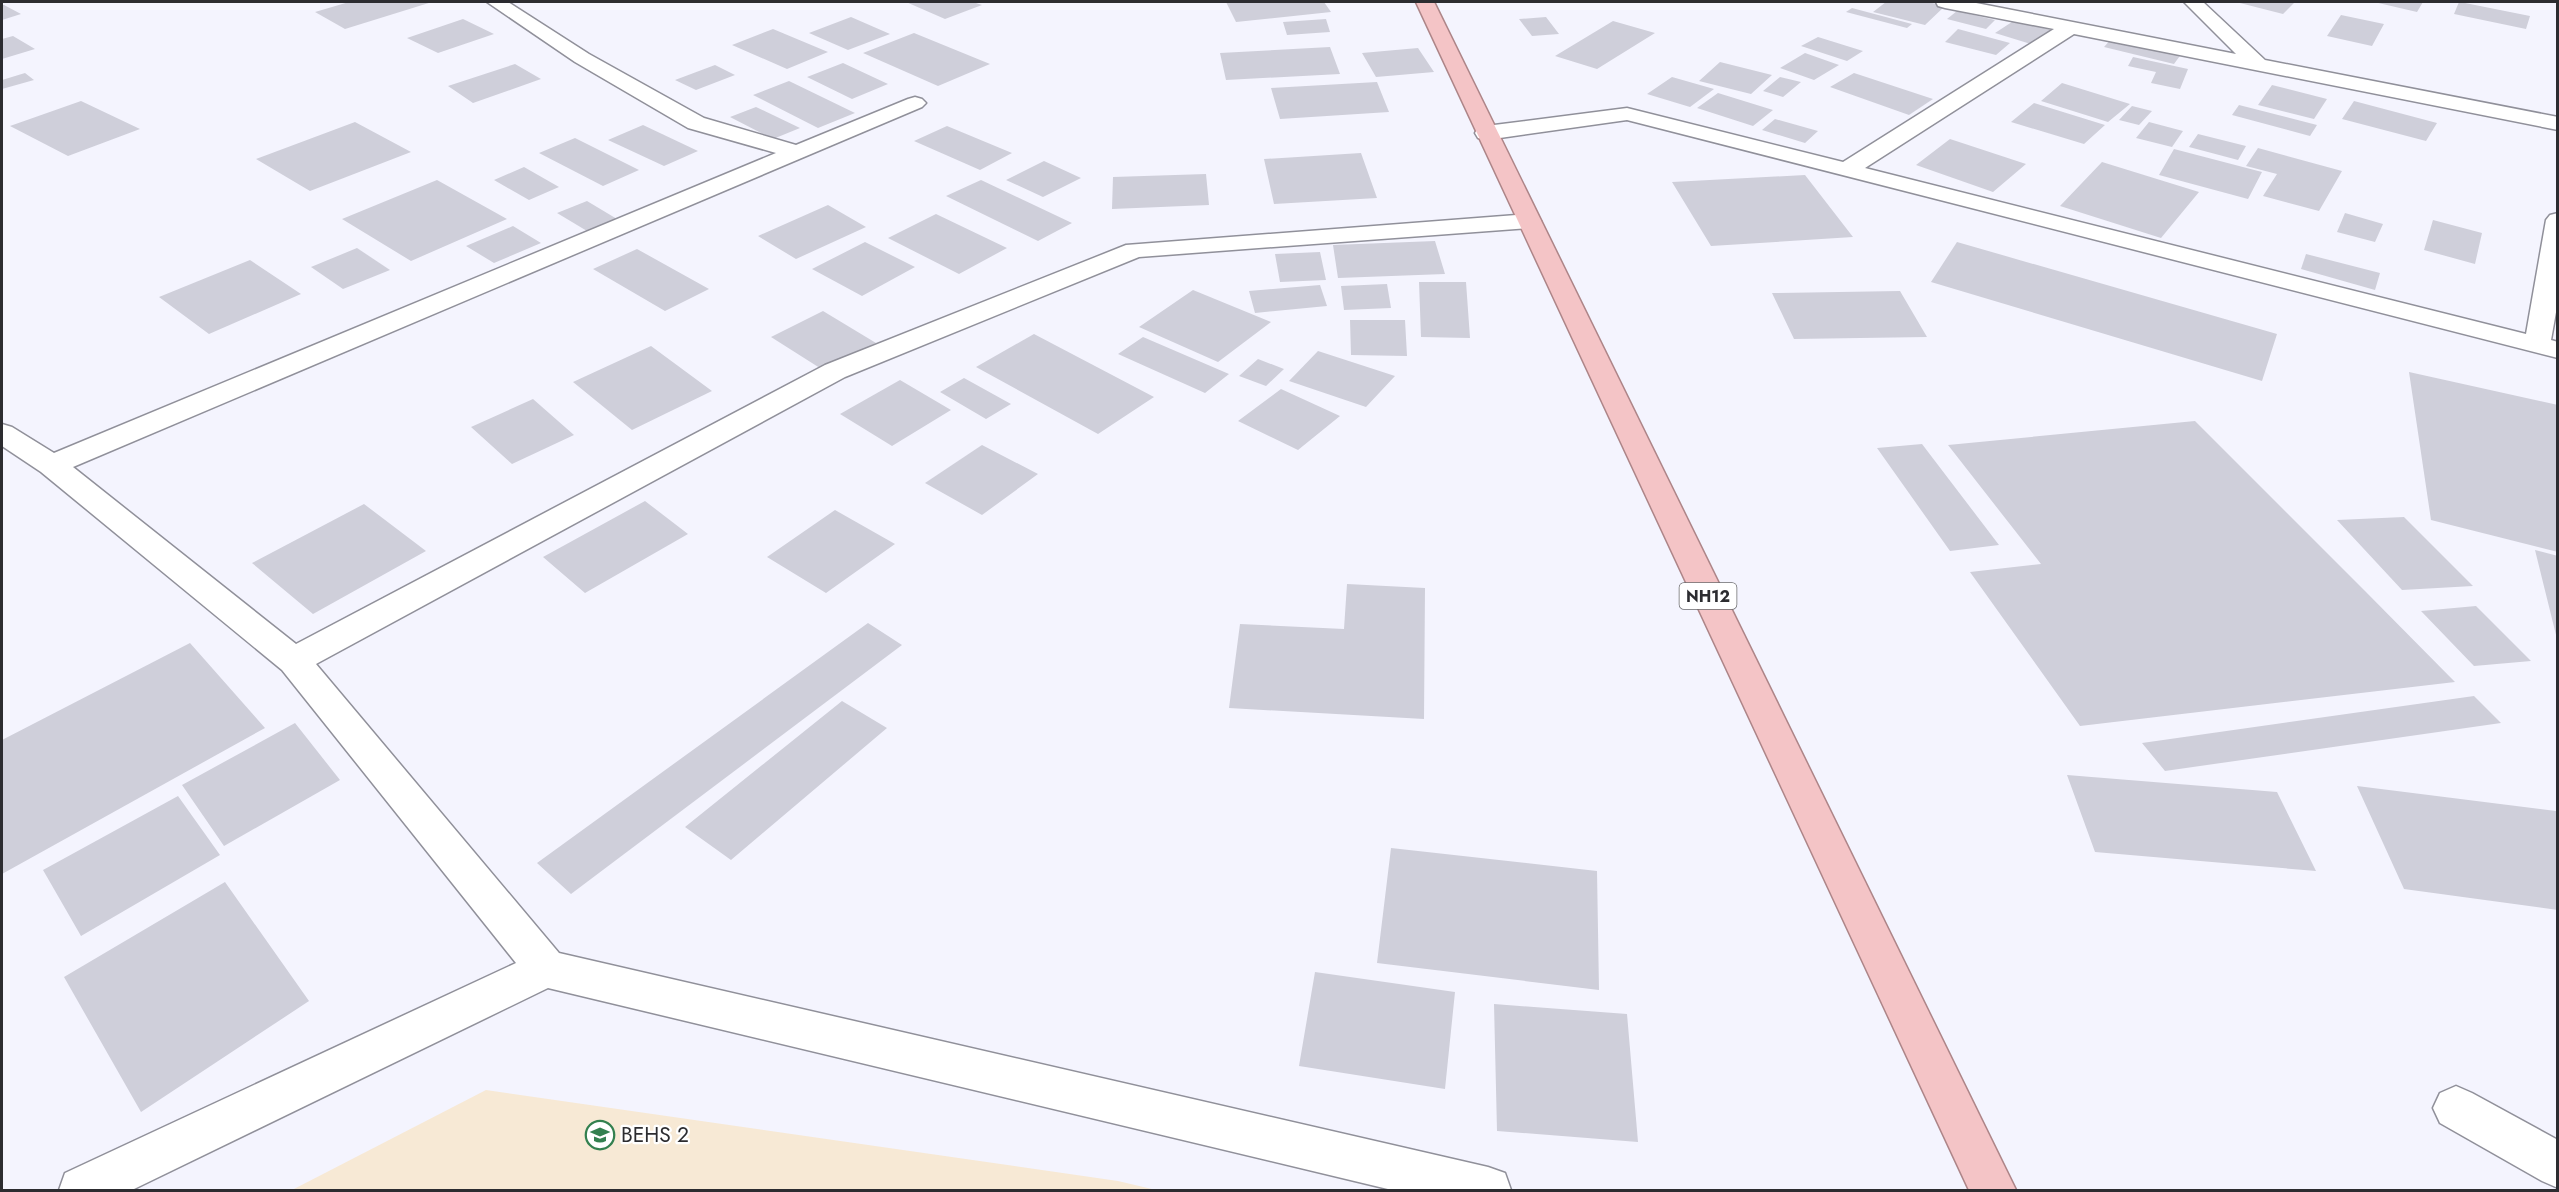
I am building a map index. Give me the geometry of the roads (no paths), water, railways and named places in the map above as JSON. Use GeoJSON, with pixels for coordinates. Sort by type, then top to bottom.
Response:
{"type":"FeatureCollection","features":[{"type":"Feature","properties":{"kind":"highway","name":"NH12"},"geometry":{"type":"LineString","coordinates":[[1425,2],[1993,1191]]}},
{"type":"Feature","properties":{"kind":"street"},"geometry":{"type":"LineString","coordinates":[[496,2],[582,58],[696,123],[797,152]]}},
{"type":"Feature","properties":{"kind":"street"},"geometry":{"type":"LineString","coordinates":[[1945,2],[2558,124]]}},
{"type":"Feature","properties":{"kind":"street"},"geometry":{"type":"LineString","coordinates":[[2010,2],[2027,18]]}},
{"type":"Feature","properties":{"kind":"street"},"geometry":{"type":"LineString","coordinates":[[2193,2],[2258,64]]}},
{"type":"Feature","properties":{"kind":"street"},"geometry":{"type":"LineString","coordinates":[[1846,170],[2071,27]]}},
{"type":"Feature","properties":{"kind":"street"},"geometry":{"type":"LineString","coordinates":[[52,465],[915,103]]}},
{"type":"Feature","properties":{"kind":"street"},"geometry":{"type":"LineString","coordinates":[[1486,133],[1627,114],[2547,348],[2558,220]]}},
{"type":"Feature","properties":{"kind":"street"},"geometry":{"type":"LineString","coordinates":[[294,661],[835,371],[1135,250],[1529,221]]}},
{"type":"Feature","properties":{"kind":"street"},"geometry":{"type":"LineString","coordinates":[[2,433],[52,465],[294,661],[546,969],[1488,1191]]}},
{"type":"Feature","properties":{"kind":"street"},"geometry":{"type":"LineString","coordinates":[[82,1191],[546,969]]}},
{"type":"Feature","properties":{"kind":"street"},"geometry":{"type":"LineString","coordinates":[[2456,1108],[2558,1165]]}},
{"type":"Feature","properties":{"kind":"place","name":"BEHS 2"},"geometry":{"type":"Point","coordinates":[600,1135]}}]}
